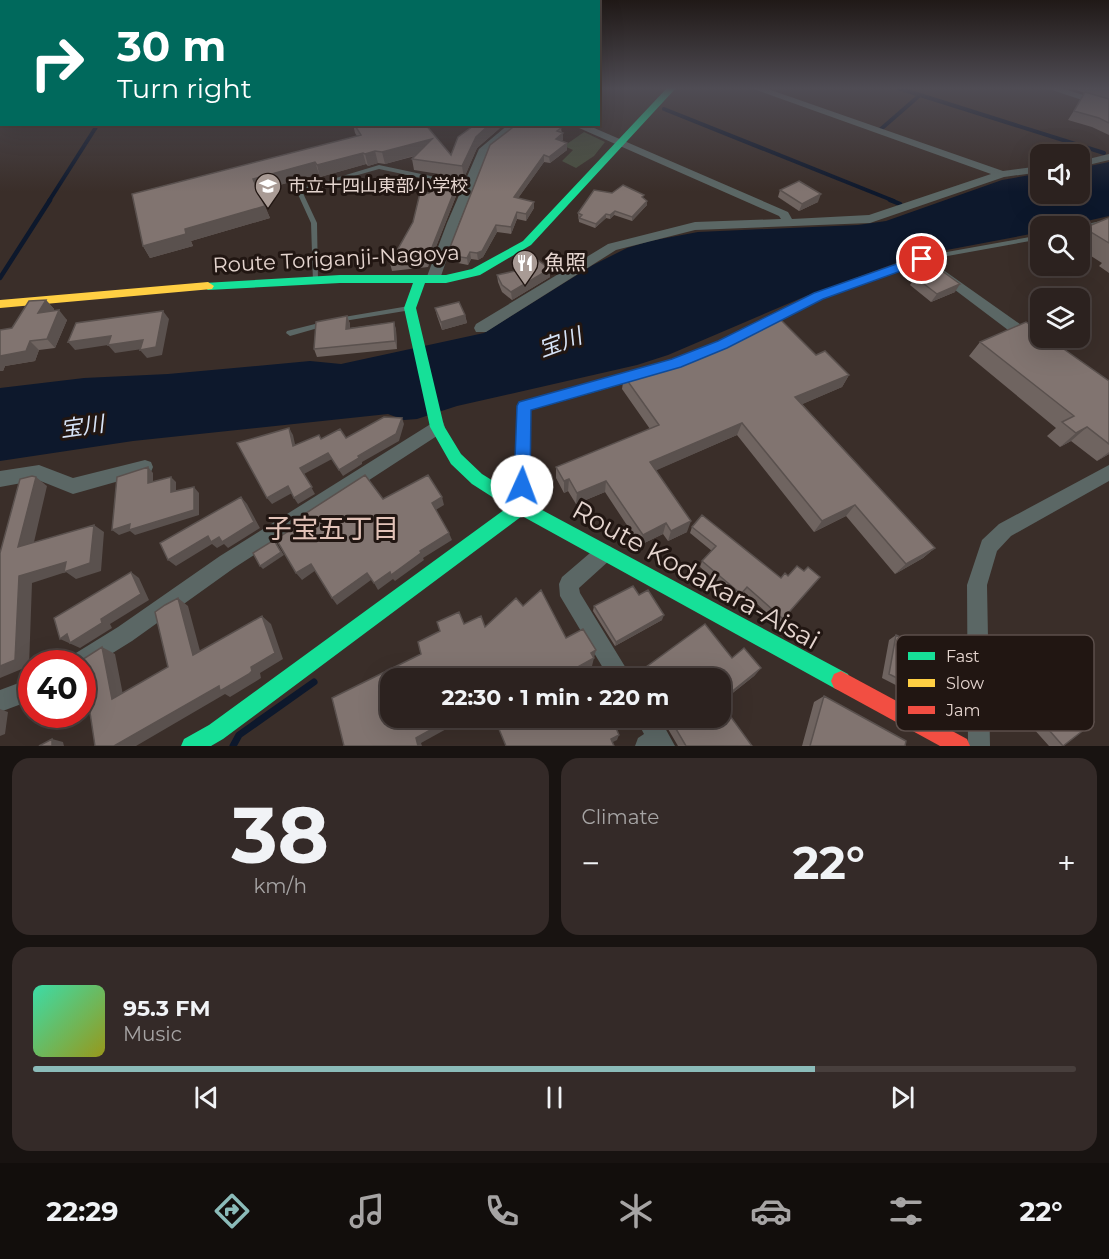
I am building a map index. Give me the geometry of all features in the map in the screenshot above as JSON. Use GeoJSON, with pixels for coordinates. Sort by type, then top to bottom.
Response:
{"type":"FeatureCollection","features":[{"type":"Feature","properties":{"kind":"main road","name":"Route Toriganji-Nagoya"},"geometry":{"type":"LineString","coordinates":[[0,304],[181,287],[315,280],[427,279],[476,272],[528,243],[640,123]]}},
{"type":"Feature","properties":{"kind":"main road"},"geometry":{"type":"LineString","coordinates":[[410,308],[427,279]]}},
{"type":"Feature","properties":{"kind":"main road"},"geometry":{"type":"LineString","coordinates":[[733,339],[819,296]]}},
{"type":"Feature","properties":{"kind":"main road","name":"Route Kodakara-Aisai"},"geometry":{"type":"LineString","coordinates":[[410,308],[436,424],[456,459],[477,478],[521,507],[896,711]]}},
{"type":"Feature","properties":{"kind":"main road"},"geometry":{"type":"LineString","coordinates":[[191,746],[217,739],[521,507],[524,406],[665,366]]}},
{"type":"Feature","properties":{"kind":"main road","name":"Route Kodakara-Aisai"},"geometry":{"type":"LineString","coordinates":[[932,731],[960,746]]}},
{"type":"Feature","properties":{"kind":"street"},"geometry":{"type":"LineString","coordinates":[[856,123],[1002,174]]}},
{"type":"Feature","properties":{"kind":"street"},"geometry":{"type":"LineString","coordinates":[[427,279],[484,149],[513,126]]}},
{"type":"Feature","properties":{"kind":"street"},"geometry":{"type":"LineString","coordinates":[[580,126],[783,214],[788,222]]}},
{"type":"Feature","properties":{"kind":"street"},"geometry":{"type":"LineString","coordinates":[[1090,162],[1109,157]]}},
{"type":"Feature","properties":{"kind":"street"},"geometry":{"type":"LineString","coordinates":[[481,328],[612,247],[695,226],[853,221],[882,216],[1002,174],[1030,170]]}},
{"type":"Feature","properties":{"kind":"street"},"geometry":{"type":"LineString","coordinates":[[922,259],[1030,338]]}},
{"type":"Feature","properties":{"kind":"street"},"geometry":{"type":"LineString","coordinates":[[96,652],[436,424]]}},
{"type":"Feature","properties":{"kind":"street"},"geometry":{"type":"LineString","coordinates":[[0,479],[39,472],[73,486],[145,467]]}},
{"type":"Feature","properties":{"kind":"street"},"geometry":{"type":"LineString","coordinates":[[978,635],[977,585],[988,546],[1005,530],[1109,472]]}},
{"type":"Feature","properties":{"kind":"street"},"geometry":{"type":"LineString","coordinates":[[604,552],[569,584],[570,596],[615,668]]}},
{"type":"Feature","properties":{"kind":"street"},"geometry":{"type":"LineString","coordinates":[[0,701],[18,694]]}},
{"type":"Feature","properties":{"kind":"street"},"geometry":{"type":"LineString","coordinates":[[650,728],[656,743]]}},
{"type":"Feature","properties":{"kind":"street"},"geometry":{"type":"LineString","coordinates":[[979,731],[979,746]]}},
{"type":"Feature","properties":{"kind":"lane"},"geometry":{"type":"LineString","coordinates":[[315,280],[314,224],[299,190],[379,168],[440,180],[471,183]]}},
{"type":"Feature","properties":{"kind":"lane"},"geometry":{"type":"LineString","coordinates":[[1090,226],[1109,221]]}},
{"type":"Feature","properties":{"kind":"lane"},"geometry":{"type":"LineString","coordinates":[[819,296],[922,259],[1030,239]]}},
{"type":"Feature","properties":{"kind":"lane"},"geometry":{"type":"LineString","coordinates":[[290,333],[354,316],[410,308]]}},
{"type":"Feature","properties":{"kind":"green space"},"geometry":{"type":"Polygon","coordinates":[[[584,132],[605,142],[594,156],[576,168],[562,161],[573,150],[564,146],[584,132]]]}},
{"type":"Feature","properties":{"kind":"water","name":"宝川"},"geometry":{"type":"Polygon","coordinates":[[[1109,162],[1109,216],[1090,220],[1090,216],[1030,216],[1030,234],[915,256],[806,296],[668,355],[637,365],[457,406],[417,419],[404,420],[388,414],[133,441],[0,461],[0,388],[84,378],[168,374],[310,361],[341,364],[484,333],[593,265],[627,248],[650,241],[698,232],[858,225],[886,221],[1002,180],[1030,175],[1030,204],[1090,204],[1090,166],[1109,162]]]}},
{"type":"Feature","properties":{"kind":"building"},"geometry":{"type":"Polygon","coordinates":[[[355,126],[427,126],[451,155],[458,137],[473,126],[488,126],[476,137],[462,166],[412,159],[432,139],[317,165],[315,162],[253,179],[265,206],[185,229],[186,234],[143,246],[132,194],[361,135],[355,126]]]}},
{"type":"Feature","properties":{"kind":"building"},"geometry":{"type":"Polygon","coordinates":[[[514,126],[556,126],[561,128],[557,131],[563,133],[556,139],[567,143],[549,157],[544,155],[514,197],[534,202],[526,214],[517,212],[511,227],[496,225],[482,251],[470,252],[467,258],[447,255],[490,145],[514,126]]]}},
{"type":"Feature","properties":{"kind":"building"},"geometry":{"type":"Polygon","coordinates":[[[436,176],[459,179],[427,260],[390,263],[413,222],[420,193],[429,193],[436,176]]]}},
{"type":"Feature","properties":{"kind":"building"},"geometry":{"type":"Polygon","coordinates":[[[799,181],[821,194],[802,204],[780,190],[799,181]]]}},
{"type":"Feature","properties":{"kind":"building"},"geometry":{"type":"Polygon","coordinates":[[[623,185],[644,195],[642,197],[647,201],[632,217],[615,211],[610,215],[606,214],[596,224],[579,218],[582,215],[578,213],[594,190],[612,193],[623,185]]]}},
{"type":"Feature","properties":{"kind":"building"},"geometry":{"type":"Polygon","coordinates":[[[1109,218],[1109,243],[1090,232],[1090,226],[1109,218]]]}},
{"type":"Feature","properties":{"kind":"building"},"geometry":{"type":"Polygon","coordinates":[[[539,261],[550,269],[511,292],[502,285],[497,275],[515,271],[518,273],[539,261]]]}},
{"type":"Feature","properties":{"kind":"building"},"geometry":{"type":"Polygon","coordinates":[[[938,268],[960,284],[937,294],[915,277],[938,268]]]}},
{"type":"Feature","properties":{"kind":"building"},"geometry":{"type":"Polygon","coordinates":[[[46,300],[38,313],[59,310],[47,339],[30,341],[26,351],[0,356],[0,330],[12,328],[29,301],[46,300]]]}},
{"type":"Feature","properties":{"kind":"building"},"geometry":{"type":"Polygon","coordinates":[[[459,302],[465,315],[441,322],[435,308],[459,302]]]}},
{"type":"Feature","properties":{"kind":"building"},"geometry":{"type":"Polygon","coordinates":[[[163,311],[156,347],[140,350],[143,340],[108,345],[111,336],[68,342],[76,323],[163,311]]]}},
{"type":"Feature","properties":{"kind":"building"},"geometry":{"type":"Polygon","coordinates":[[[347,316],[346,329],[394,322],[395,341],[314,349],[316,322],[347,316]]]}},
{"type":"Feature","properties":{"kind":"building"},"geometry":{"type":"Polygon","coordinates":[[[778,317],[816,355],[825,351],[849,375],[795,397],[935,548],[906,564],[855,505],[822,521],[742,423],[650,462],[691,521],[671,531],[666,523],[643,535],[606,481],[577,493],[569,479],[564,481],[556,467],[659,425],[624,376],[687,358],[778,317]]]}},
{"type":"Feature","properties":{"kind":"building"},"geometry":{"type":"Polygon","coordinates":[[[1026,322],[1030,325],[1030,348],[1062,348],[1109,381],[1109,444],[1087,427],[1076,433],[1062,422],[1074,416],[980,342],[1026,322]]]}},
{"type":"Feature","properties":{"kind":"building"},"geometry":{"type":"Polygon","coordinates":[[[384,417],[402,418],[396,434],[339,470],[328,453],[300,468],[312,487],[294,498],[288,486],[267,498],[237,443],[289,428],[293,446],[319,435],[321,439],[340,429],[346,438],[384,417]]]}},
{"type":"Feature","properties":{"kind":"building"},"geometry":{"type":"Polygon","coordinates":[[[148,467],[148,483],[171,477],[171,492],[194,487],[194,510],[129,530],[130,524],[112,530],[117,477],[148,467]]]}},
{"type":"Feature","properties":{"kind":"building"},"geometry":{"type":"Polygon","coordinates":[[[365,475],[383,499],[428,475],[442,497],[432,503],[449,533],[420,551],[421,553],[391,575],[390,572],[374,583],[367,573],[332,598],[311,564],[296,573],[276,539],[306,520],[303,515],[365,475]]]}},
{"type":"Feature","properties":{"kind":"building"},"geometry":{"type":"Polygon","coordinates":[[[36,477],[18,547],[94,525],[90,563],[64,572],[66,562],[19,576],[15,660],[0,666],[0,553],[20,479],[36,477]]]}},
{"type":"Feature","properties":{"kind":"building"},"geometry":{"type":"Polygon","coordinates":[[[241,497],[254,522],[222,542],[219,537],[211,542],[208,536],[168,560],[160,543],[241,497]]]}},
{"type":"Feature","properties":{"kind":"building"},"geometry":{"type":"Polygon","coordinates":[[[702,515],[781,578],[785,573],[788,576],[797,566],[804,571],[808,567],[820,577],[783,619],[747,587],[741,594],[702,561],[716,546],[692,527],[702,515]]]}},
{"type":"Feature","properties":{"kind":"building"},"geometry":{"type":"Polygon","coordinates":[[[274,540],[281,552],[260,566],[253,553],[274,540]]]}},
{"type":"Feature","properties":{"kind":"building"},"geometry":{"type":"Polygon","coordinates":[[[131,572],[141,594],[101,619],[102,623],[70,643],[67,634],[60,639],[54,618],[131,572]]]}},
{"type":"Feature","properties":{"kind":"building"},"geometry":{"type":"Polygon","coordinates":[[[633,586],[639,595],[648,590],[664,615],[616,642],[594,606],[633,586]]]}},
{"type":"Feature","properties":{"kind":"building"},"geometry":{"type":"Polygon","coordinates":[[[541,590],[566,638],[583,629],[596,650],[591,653],[594,658],[576,668],[393,668],[421,654],[418,642],[440,631],[437,622],[459,612],[464,624],[481,616],[485,627],[516,598],[523,606],[541,590]]]}},
{"type":"Feature","properties":{"kind":"building"},"geometry":{"type":"Polygon","coordinates":[[[178,598],[193,655],[262,616],[275,653],[251,667],[252,671],[249,674],[220,691],[219,686],[114,746],[95,746],[92,728],[96,728],[96,651],[102,647],[112,699],[168,667],[155,612],[178,598]]]}},
{"type":"Feature","properties":{"kind":"building"},"geometry":{"type":"Polygon","coordinates":[[[705,624],[732,658],[744,648],[761,668],[731,692],[731,668],[645,668],[705,624]]]}},
{"type":"Feature","properties":{"kind":"building"},"geometry":{"type":"Polygon","coordinates":[[[896,635],[896,678],[889,674],[896,635]]]}},
{"type":"Feature","properties":{"kind":"building"},"geometry":{"type":"Polygon","coordinates":[[[380,674],[380,728],[434,728],[416,738],[418,746],[344,746],[332,698],[380,674]]]}},
{"type":"Feature","properties":{"kind":"building"},"geometry":{"type":"Polygon","coordinates":[[[824,696],[906,741],[905,746],[810,746],[824,696]]]}},
{"type":"Feature","properties":{"kind":"building"},"geometry":{"type":"Polygon","coordinates":[[[731,717],[752,746],[686,746],[675,728],[731,728],[731,717]]]}},
{"type":"Feature","properties":{"kind":"building"},"geometry":{"type":"Polygon","coordinates":[[[499,728],[616,728],[619,735],[611,739],[614,746],[506,746],[499,728]]]}},
{"type":"Feature","properties":{"kind":"building"},"geometry":{"type":"Polygon","coordinates":[[[1050,731],[1082,731],[1063,746],[1050,731]]]}},
{"type":"Feature","properties":{"kind":"building"},"geometry":{"type":"Polygon","coordinates":[[[52,739],[52,746],[39,746],[52,739]]]}},
{"type":"Feature","properties":{"kind":"waterway"},"geometry":{"type":"LineString","coordinates":[[699,123],[894,201]]}},
{"type":"Feature","properties":{"kind":"waterway"},"geometry":{"type":"LineString","coordinates":[[881,129],[888,123]]}},
{"type":"Feature","properties":{"kind":"waterway"},"geometry":{"type":"LineString","coordinates":[[1008,123],[1104,153]]}},
{"type":"Feature","properties":{"kind":"waterway"},"geometry":{"type":"LineString","coordinates":[[49,201],[97,126]]}},
{"type":"Feature","properties":{"kind":"waterway"},"geometry":{"type":"LineString","coordinates":[[0,278],[50,200]]}},
{"type":"Feature","properties":{"kind":"waterway"},"geometry":{"type":"LineString","coordinates":[[890,200],[900,204]]}},
{"type":"Feature","properties":{"kind":"waterway"},"geometry":{"type":"LineString","coordinates":[[233,746],[239,735],[314,682]]}},
{"type":"Feature","properties":{"kind":"traffic: fast"},"geometry":{"type":"LineString","coordinates":[[208,286],[340,279],[446,279],[476,272],[527,243],[639,123]]}},
{"type":"Feature","properties":{"kind":"traffic: fast"},"geometry":{"type":"LineString","coordinates":[[420,279],[410,308],[437,427],[456,459],[477,479],[521,507],[841,681]]}},
{"type":"Feature","properties":{"kind":"traffic: fast"},"geometry":{"type":"LineString","coordinates":[[745,333],[819,296]]}},
{"type":"Feature","properties":{"kind":"traffic: fast"},"geometry":{"type":"LineString","coordinates":[[191,746],[216,732],[292,677],[521,507],[524,406],[649,371]]}},
{"type":"Feature","properties":{"kind":"traffic: slow"},"geometry":{"type":"LineString","coordinates":[[0,304],[208,286]]}},
{"type":"Feature","properties":{"kind":"traffic: jam"},"geometry":{"type":"LineString","coordinates":[[841,681],[896,711]]}},
{"type":"Feature","properties":{"kind":"traffic: jam"},"geometry":{"type":"LineString","coordinates":[[933,731],[960,746]]}},
{"type":"Feature","properties":{"kind":"place","name":"市立十四山東部小学校"},"geometry":{"type":"Point","coordinates":[268,209]}},
{"type":"Feature","properties":{"kind":"place","name":"魚照"},"geometry":{"type":"Point","coordinates":[525,286]}},
{"type":"Feature","properties":{"kind":"district","name":"子宝五丁目"},"geometry":{"type":"Point","coordinates":[332,529]}},
{"type":"Feature","properties":{"kind":"route"},"geometry":{"type":"LineString","coordinates":[[522,486],[524,406],[676,363],[722,344],[819,296],[922,259]]}}]}
